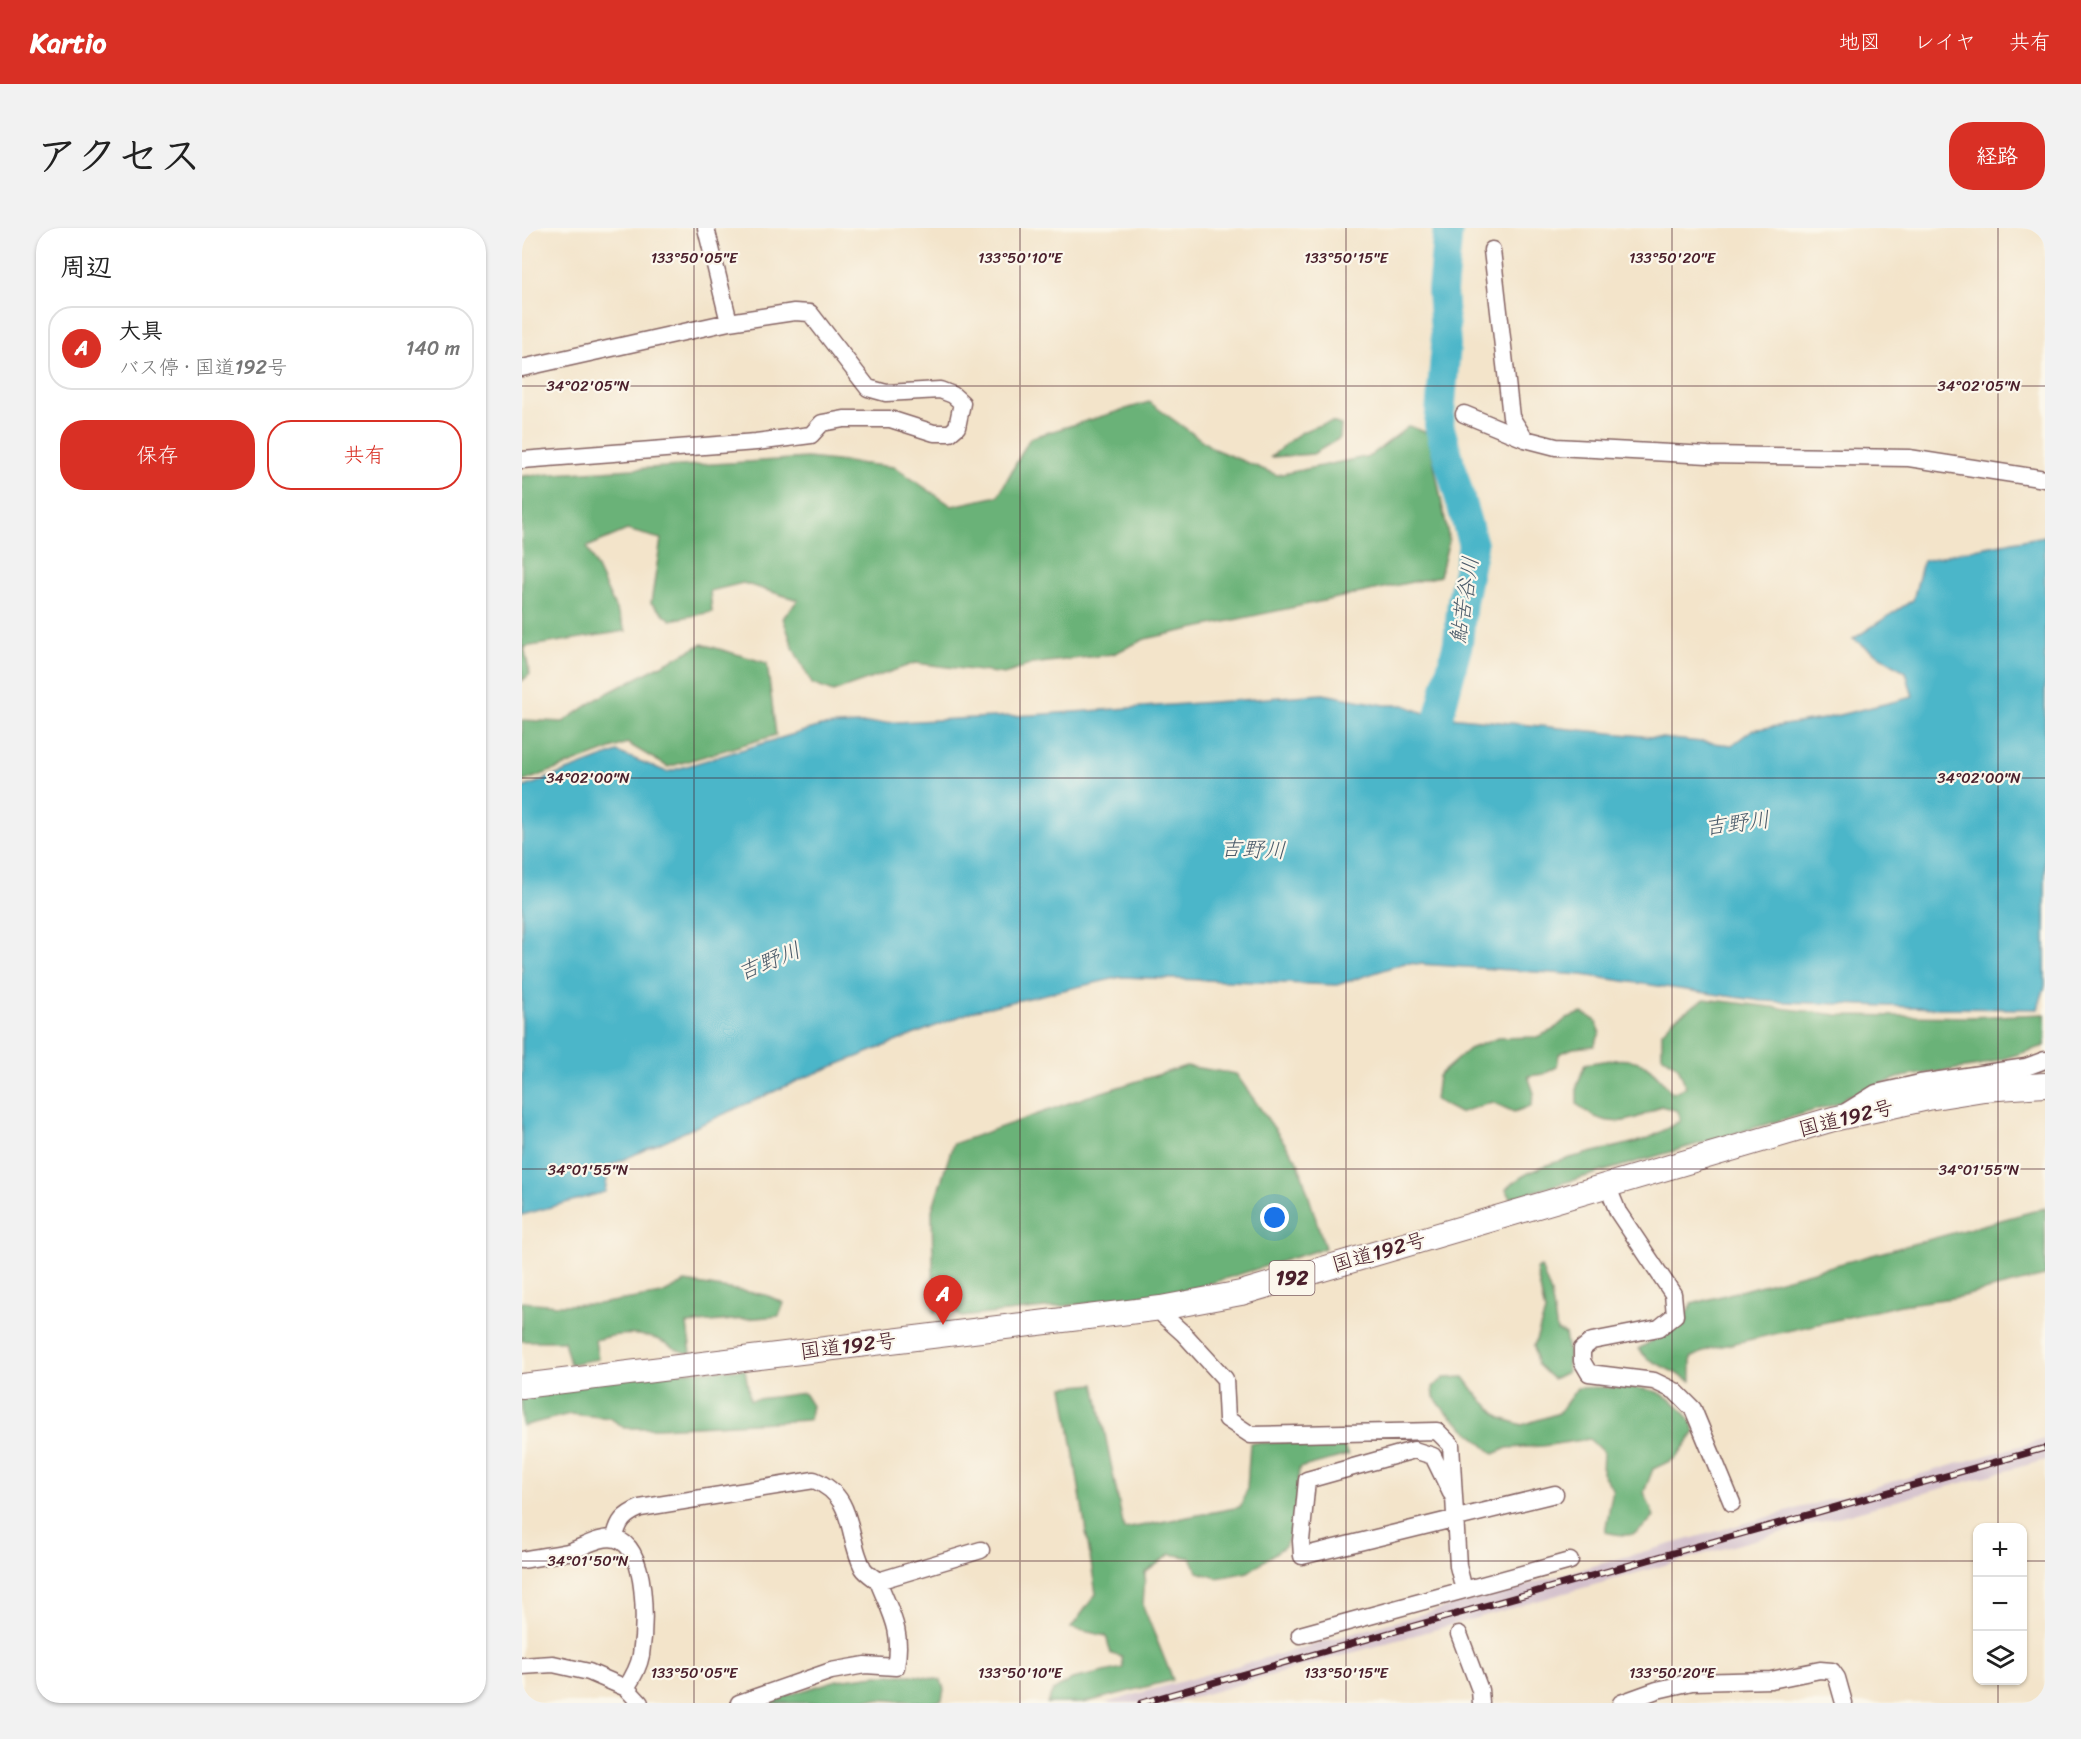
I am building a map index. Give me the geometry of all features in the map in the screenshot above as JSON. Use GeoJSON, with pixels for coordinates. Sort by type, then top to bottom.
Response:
{"type":"FeatureCollection","features":[{"type":"Feature","properties":{"kind":"highway","name":"国道192号"},"geometry":{"type":"LineString","coordinates":[[522,1386],[1161,1308],[1241,1293],[1833,1119],[1928,1098],[1984,1089],[2045,1085]]}},
{"type":"Feature","properties":{"kind":"street"},"geometry":{"type":"LineString","coordinates":[[706,228],[729,322]]}},
{"type":"Feature","properties":{"kind":"street"},"geometry":{"type":"LineString","coordinates":[[1492,250],[1511,417],[1525,440]]}},
{"type":"Feature","properties":{"kind":"street"},"geometry":{"type":"LineString","coordinates":[[522,368],[729,322],[795,312],[810,313],[868,388],[886,393],[940,390],[953,395],[962,403],[957,427],[950,433],[934,433],[890,420],[844,419],[822,423],[811,435],[756,442],[522,460]]}},
{"type":"Feature","properties":{"kind":"street"},"geometry":{"type":"LineString","coordinates":[[1464,414],[1525,440],[1556,447],[1696,454],[1909,458],[2045,479]]}},
{"type":"Feature","properties":{"kind":"street"},"geometry":{"type":"LineString","coordinates":[[1833,1119],[1876,1093],[1920,1083],[2026,1066],[2045,1060]]}},
{"type":"Feature","properties":{"kind":"street"},"geometry":{"type":"LineString","coordinates":[[1607,1185],[1618,1212],[1673,1294],[1676,1315],[1659,1329],[1592,1341],[1582,1349],[1582,1361],[1589,1373],[1654,1382],[1675,1391],[1693,1409],[1732,1503]]}},
{"type":"Feature","properties":{"kind":"street"},"geometry":{"type":"LineString","coordinates":[[1161,1308],[1164,1316],[1184,1334],[1224,1379],[1227,1419],[1251,1435],[1437,1431],[1451,1446],[1458,1566],[1464,1590]]}},
{"type":"Feature","properties":{"kind":"street"},"geometry":{"type":"LineString","coordinates":[[1454,1496],[1449,1491],[1433,1456],[1414,1450],[1307,1480],[1300,1540],[1302,1556],[1556,1494]]}},
{"type":"Feature","properties":{"kind":"street"},"geometry":{"type":"LineString","coordinates":[[615,1538],[618,1524],[627,1514],[640,1508],[814,1480],[829,1486],[844,1505],[864,1570],[878,1581],[896,1626],[900,1646],[896,1667],[865,1665],[831,1671],[739,1703]]}},
{"type":"Feature","properties":{"kind":"street"},"geometry":{"type":"LineString","coordinates":[[522,1560],[569,1551],[598,1540],[615,1538],[626,1544],[638,1566],[645,1595],[641,1657],[626,1688]]}},
{"type":"Feature","properties":{"kind":"street"},"geometry":{"type":"LineString","coordinates":[[878,1581],[981,1550]]}},
{"type":"Feature","properties":{"kind":"street"},"geometry":{"type":"LineString","coordinates":[[1300,1635],[1570,1561]]}},
{"type":"Feature","properties":{"kind":"street"},"geometry":{"type":"LineString","coordinates":[[1459,1634],[1480,1690],[1481,1703]]}},
{"type":"Feature","properties":{"kind":"street"},"geometry":{"type":"LineString","coordinates":[[522,1666],[553,1664],[589,1672],[626,1688],[640,1703]]}},
{"type":"Feature","properties":{"kind":"street"},"geometry":{"type":"LineString","coordinates":[[1621,1703],[1657,1690],[1692,1682],[1772,1680],[1820,1671],[1833,1671],[1844,1703]]}},
{"type":"Feature","properties":{"kind":"shaded area"},"geometry":{"type":"Polygon","coordinates":[[[2045,1439],[2045,1460],[1173,1703],[1105,1703],[2045,1439]]]}},
{"type":"Feature","properties":{"kind":"green space"},"geometry":{"type":"Polygon","coordinates":[[[1149,402],[1214,449],[1277,475],[1370,456],[1409,426],[1428,433],[1449,540],[1440,576],[1145,639],[1113,654],[1032,664],[1005,674],[915,663],[833,692],[812,684],[794,650],[783,618],[798,600],[743,583],[710,591],[712,612],[671,620],[651,603],[661,539],[627,530],[587,547],[626,631],[524,647],[530,674],[522,681],[522,476],[807,458],[894,467],[952,506],[998,496],[1030,438],[1149,402]]]}},
{"type":"Feature","properties":{"kind":"green space"},"geometry":{"type":"Polygon","coordinates":[[[1332,422],[1341,425],[1340,438],[1313,454],[1271,457],[1298,434],[1332,422]]]}},
{"type":"Feature","properties":{"kind":"green space"},"geometry":{"type":"Polygon","coordinates":[[[702,644],[767,663],[776,735],[668,767],[627,743],[522,782],[522,720],[563,722],[600,697],[702,644]]]}},
{"type":"Feature","properties":{"kind":"green space"},"geometry":{"type":"Polygon","coordinates":[[[1704,999],[1838,1015],[1969,1017],[2045,1014],[2045,1046],[1979,1066],[1901,1077],[1845,1097],[1840,1103],[1511,1198],[1506,1189],[1534,1170],[1570,1158],[1643,1140],[1680,1121],[1678,1111],[1661,1106],[1639,1117],[1618,1122],[1597,1118],[1577,1104],[1577,1086],[1585,1064],[1620,1059],[1645,1065],[1672,1093],[1686,1087],[1678,1067],[1662,1055],[1662,1032],[1675,1018],[1704,999]]]}},
{"type":"Feature","properties":{"kind":"green space"},"geometry":{"type":"Polygon","coordinates":[[[1582,1013],[1595,1020],[1600,1033],[1594,1046],[1573,1048],[1559,1054],[1557,1067],[1544,1074],[1528,1076],[1534,1093],[1531,1106],[1514,1112],[1492,1102],[1459,1113],[1435,1100],[1438,1076],[1469,1049],[1498,1038],[1537,1037],[1553,1030],[1567,1018],[1582,1013]]]}},
{"type":"Feature","properties":{"kind":"green space"},"geometry":{"type":"Polygon","coordinates":[[[1186,1066],[1236,1074],[1298,1162],[1325,1248],[1175,1294],[961,1317],[955,1311],[934,1313],[932,1210],[953,1144],[1086,1097],[1186,1066]]]}},
{"type":"Feature","properties":{"kind":"green space"},"geometry":{"type":"Polygon","coordinates":[[[2045,1208],[2045,1276],[1959,1297],[1901,1305],[1709,1349],[1691,1358],[1691,1381],[1648,1359],[1638,1349],[1680,1325],[1692,1304],[2045,1208]]]}},
{"type":"Feature","properties":{"kind":"green space"},"geometry":{"type":"Polygon","coordinates":[[[1541,1267],[1551,1294],[1557,1331],[1565,1334],[1569,1357],[1567,1372],[1553,1379],[1537,1364],[1534,1346],[1545,1312],[1536,1269],[1541,1267]]]}},
{"type":"Feature","properties":{"kind":"green space"},"geometry":{"type":"Polygon","coordinates":[[[685,1282],[766,1295],[784,1303],[779,1316],[687,1324],[691,1353],[681,1351],[648,1336],[622,1335],[595,1340],[598,1359],[570,1364],[564,1341],[522,1341],[522,1302],[559,1305],[598,1304],[662,1294],[685,1282]]]}},
{"type":"Feature","properties":{"kind":"green space"},"geometry":{"type":"Polygon","coordinates":[[[745,1369],[750,1400],[804,1393],[812,1406],[809,1420],[624,1428],[610,1418],[570,1414],[522,1426],[522,1379],[745,1369]]]}},
{"type":"Feature","properties":{"kind":"green space"},"geometry":{"type":"Polygon","coordinates":[[[1464,1377],[1478,1396],[1501,1418],[1522,1425],[1559,1413],[1577,1388],[1606,1387],[1657,1392],[1680,1408],[1690,1420],[1695,1432],[1676,1458],[1653,1469],[1644,1492],[1654,1516],[1648,1523],[1632,1534],[1621,1535],[1605,1532],[1613,1489],[1602,1473],[1603,1452],[1589,1439],[1543,1446],[1507,1448],[1494,1454],[1444,1410],[1434,1397],[1433,1387],[1444,1378],[1464,1377]]]}},
{"type":"Feature","properties":{"kind":"green space"},"geometry":{"type":"Polygon","coordinates":[[[1095,1384],[1124,1529],[1240,1507],[1247,1489],[1250,1443],[1341,1441],[1348,1455],[1299,1468],[1295,1524],[1285,1546],[1248,1572],[1217,1578],[1198,1572],[1191,1558],[1171,1554],[1145,1573],[1143,1606],[1173,1680],[1083,1703],[1047,1703],[1053,1691],[1072,1679],[1123,1668],[1122,1657],[1111,1654],[1106,1636],[1071,1628],[1096,1594],[1063,1387],[1095,1384]]]}},
{"type":"Feature","properties":{"kind":"green space"},"geometry":{"type":"Polygon","coordinates":[[[876,1675],[913,1675],[941,1680],[944,1689],[942,1700],[931,1703],[872,1699],[832,1703],[763,1703],[837,1680],[876,1675]]]}},
{"type":"Feature","properties":{"kind":"water","name":"吉野川"},"geometry":{"type":"Polygon","coordinates":[[[2045,536],[2045,986],[2038,1009],[1938,1008],[1762,1001],[1582,975],[1405,963],[1337,985],[1121,977],[976,1010],[806,1077],[609,1166],[605,1192],[522,1215],[522,788],[617,752],[667,772],[821,726],[1032,715],[1323,694],[1385,705],[1404,705],[1429,715],[1732,745],[1752,730],[1823,719],[1913,697],[1906,672],[1853,639],[1913,600],[1923,561],[2045,536]]]}},
{"type":"Feature","properties":{"kind":"waterway","name":"鮎苦谷川"},"geometry":{"type":"LineString","coordinates":[[1442,753],[1434,735],[1458,643],[1462,601],[1473,545],[1439,425],[1446,345],[1442,291],[1448,228]]}},
{"type":"Feature","properties":{"kind":"railway"},"geometry":{"type":"LineString","coordinates":[[1141,1703],[2045,1448]]}},
{"type":"Feature","properties":{"kind":"place","name":"大具"},"geometry":{"type":"Point","coordinates":[943,1325]}}]}
